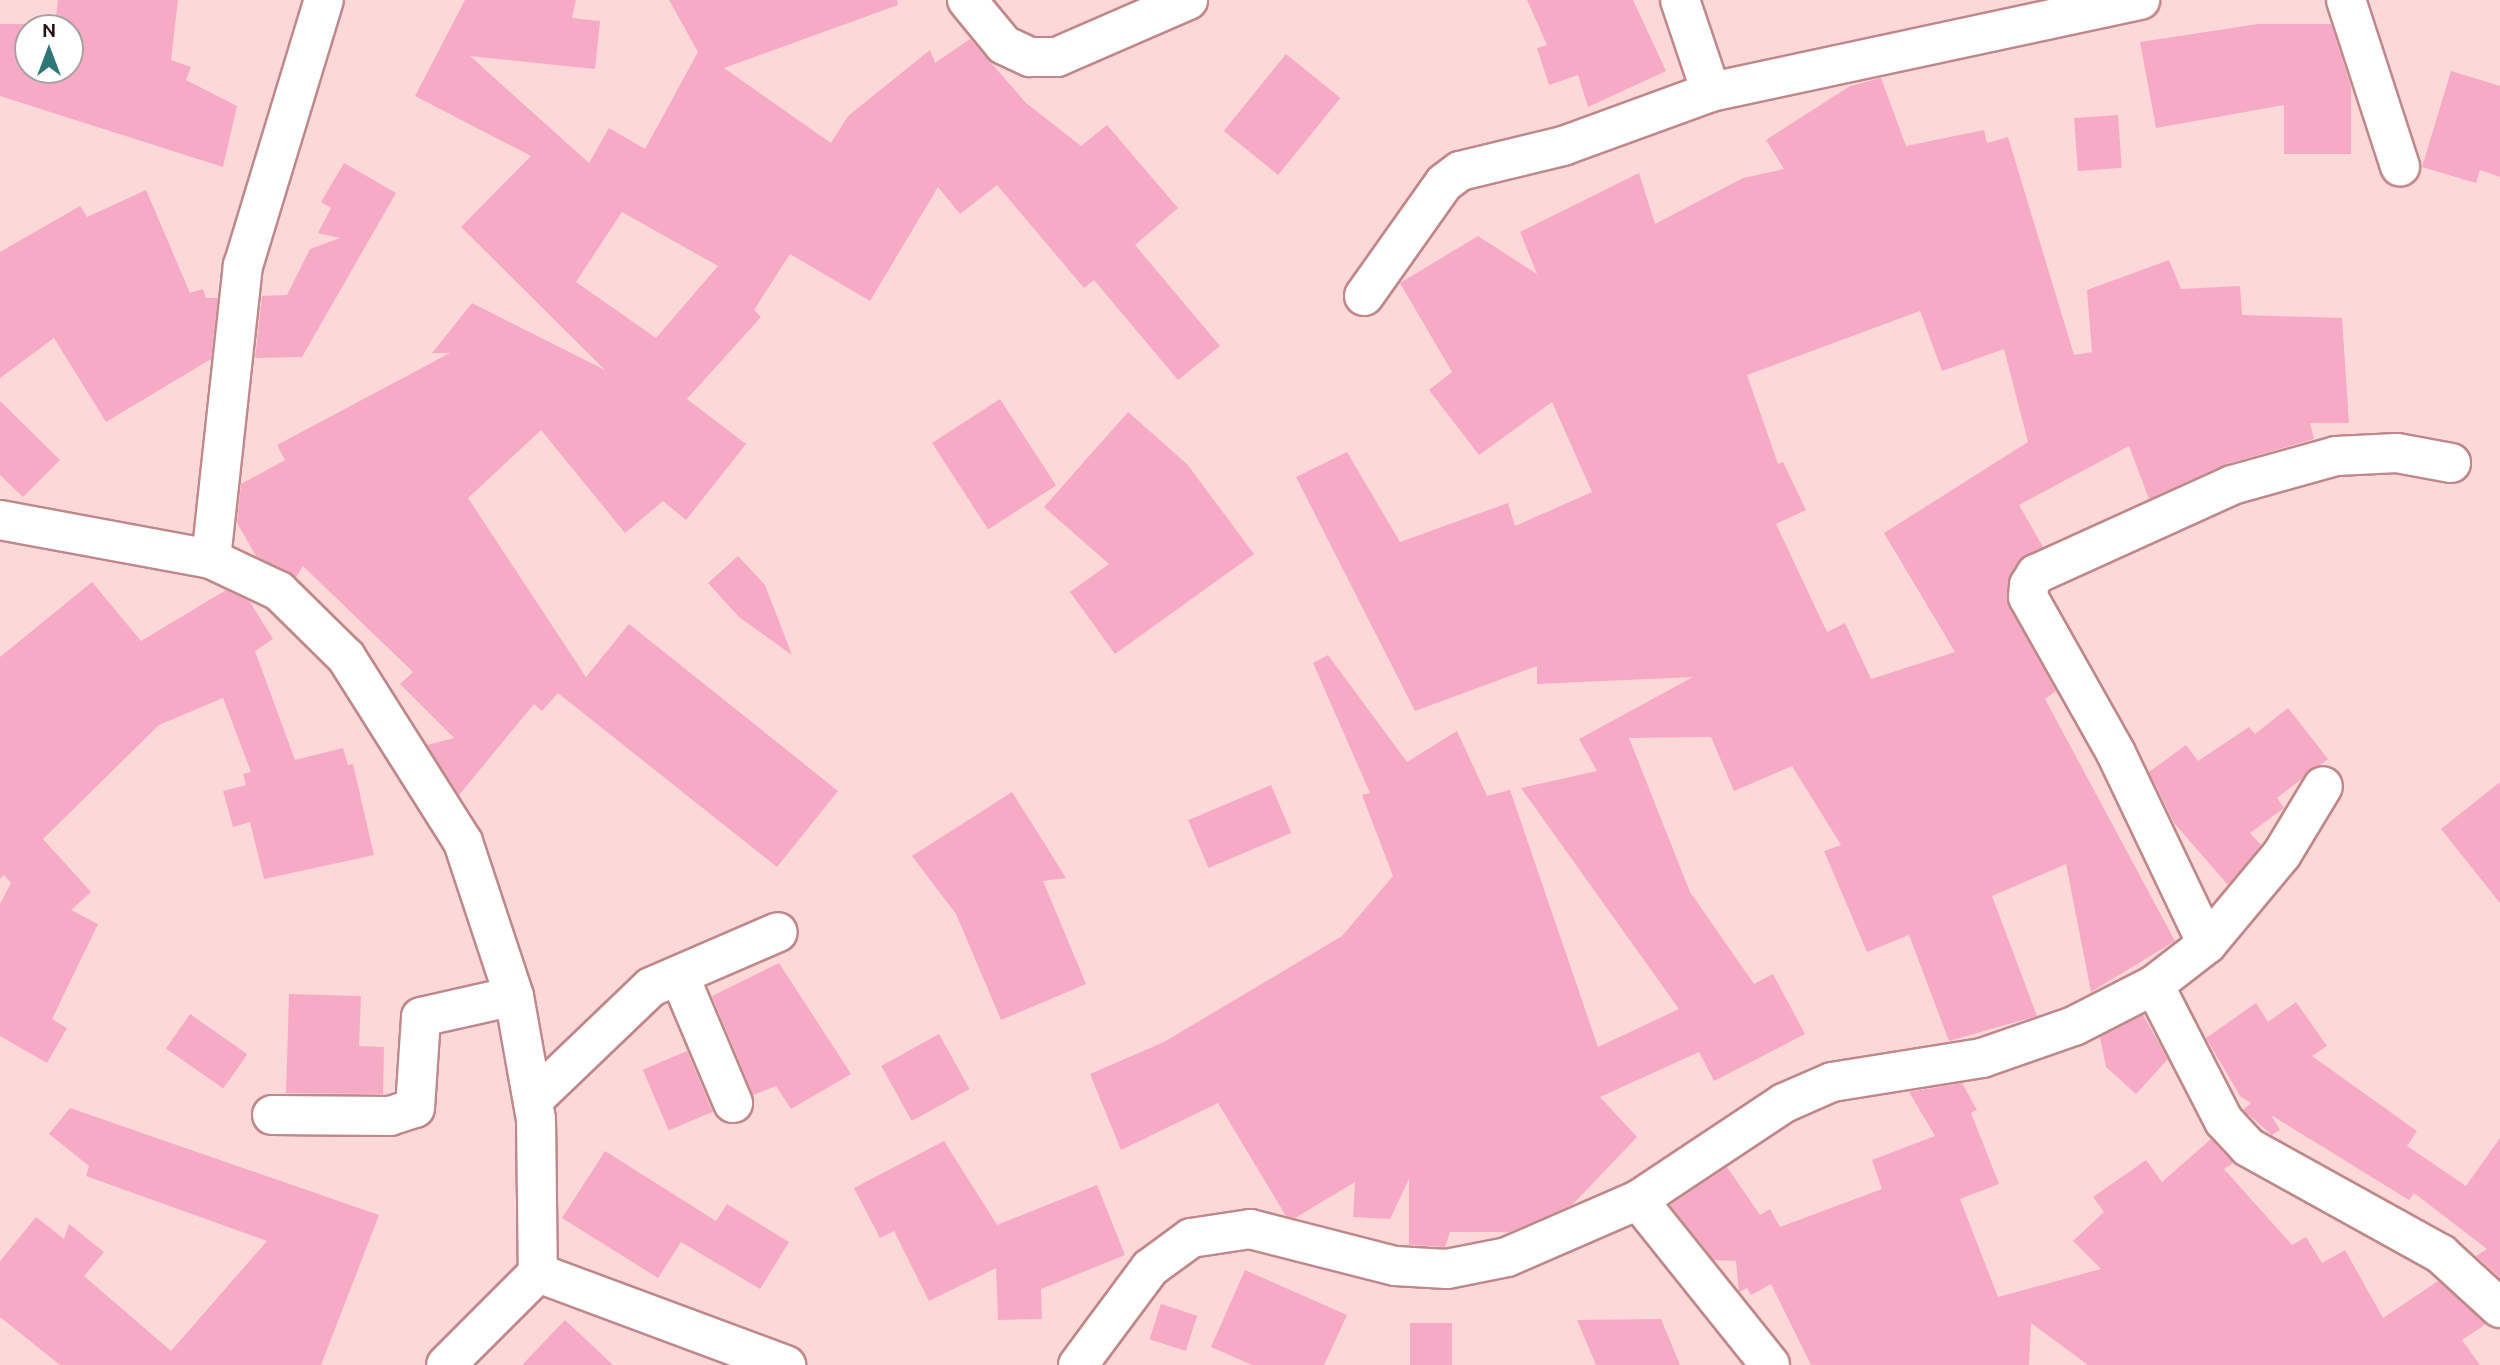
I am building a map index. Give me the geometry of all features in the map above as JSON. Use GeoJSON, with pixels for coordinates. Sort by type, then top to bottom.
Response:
{"type":"FeatureCollection","features":[{"type":"Feature","properties":{"kind":"street"},"geometry":{"type":"LineString","coordinates":[[211,559],[243,266],[324,0]]}},
{"type":"Feature","properties":{"kind":"street"},"geometry":{"type":"LineString","coordinates":[[967,0],[1004,45],[1030,57],[1057,57],[1188,0]]}},
{"type":"Feature","properties":{"kind":"street"},"geometry":{"type":"LineString","coordinates":[[1680,0],[1711,92]]}},
{"type":"Feature","properties":{"kind":"street"},"geometry":{"type":"LineString","coordinates":[[1364,296],[1444,183],[1460,171],[1563,146],[1711,92],[2140,0]]}},
{"type":"Feature","properties":{"kind":"street"},"geometry":{"type":"LineString","coordinates":[[2346,0],[2400,166]]}},
{"type":"Feature","properties":{"kind":"street"},"geometry":{"type":"LineString","coordinates":[[2207,944],[2116,753],[2028,597],[2029,585],[2036,574],[2232,485],[2336,456],[2397,453],[2451,463]]}},
{"type":"Feature","properties":{"kind":"street"},"geometry":{"type":"LineString","coordinates":[[0,520],[211,559],[279,591],[346,657],[463,842],[514,996],[533,1100],[538,1273],[446,1365]]}},
{"type":"Feature","properties":{"kind":"street"},"geometry":{"type":"LineString","coordinates":[[1078,1365],[1150,1268],[1191,1238],[1250,1229],[1395,1266],[1447,1269],[1507,1257],[1637,1200],[1784,1103],[1832,1082],[1982,1058],[2074,1026],[2154,985],[2207,944],[2282,854],[2323,786]]}},
{"type":"Feature","properties":{"kind":"street"},"geometry":{"type":"LineString","coordinates":[[533,1100],[651,987],[778,932]]}},
{"type":"Feature","properties":{"kind":"street"},"geometry":{"type":"LineString","coordinates":[[679,975],[733,1103]]}},
{"type":"Feature","properties":{"kind":"street"},"geometry":{"type":"LineString","coordinates":[[2154,985],[2224,1121],[2249,1147],[2441,1254],[2500,1308]]}},
{"type":"Feature","properties":{"kind":"street"},"geometry":{"type":"LineString","coordinates":[[272,1115],[390,1116],[415,1108],[421,1017],[514,996]]}},
{"type":"Feature","properties":{"kind":"street"},"geometry":{"type":"LineString","coordinates":[[1637,1200],[1770,1365]]}},
{"type":"Feature","properties":{"kind":"street"},"geometry":{"type":"LineString","coordinates":[[538,1273],[786,1365]]}},
{"type":"Feature","properties":{"kind":"building"},"geometry":{"type":"Polygon","coordinates":[[[58,0],[178,0],[171,60],[191,67],[186,80],[237,106],[223,167],[0,96],[0,24],[14,24],[14,84],[84,84],[84,14],[56,14],[58,0]]]}},
{"type":"Feature","properties":{"kind":"building"},"geometry":{"type":"Polygon","coordinates":[[[465,0],[576,0],[572,18],[600,21],[595,69],[470,56],[589,163],[609,128],[645,149],[698,52],[669,0],[897,0],[898,5],[724,68],[831,143],[848,116],[930,50],[935,63],[970,39],[1026,103],[1081,146],[1107,125],[1178,208],[1135,245],[1220,346],[1178,380],[1094,280],[1084,288],[997,185],[960,214],[938,187],[870,301],[790,254],[754,310],[761,317],[687,399],[746,444],[686,520],[663,501],[625,533],[541,430],[468,498],[586,677],[629,624],[838,791],[777,867],[558,693],[542,711],[534,704],[459,795],[427,745],[454,738],[400,684],[413,672],[303,566],[296,577],[256,556],[237,523],[241,484],[285,460],[277,445],[450,353],[432,353],[472,303],[605,370],[461,227],[531,156],[415,96],[465,0]],[[622,212],[576,282],[656,338],[718,266],[622,212]]]}},
{"type":"Feature","properties":{"kind":"building"},"geometry":{"type":"Polygon","coordinates":[[[1527,0],[1633,0],[1666,71],[1588,107],[1578,75],[1549,85],[1537,48],[1547,45],[1527,0]]]}},
{"type":"Feature","properties":{"kind":"building"},"geometry":{"type":"Polygon","coordinates":[[[2258,24],[2331,24],[2351,87],[2351,154],[2284,154],[2284,105],[2156,128],[2140,42],[2258,24]]]}},
{"type":"Feature","properties":{"kind":"building"},"geometry":{"type":"Polygon","coordinates":[[[1286,54],[1340,98],[1278,175],[1224,131],[1286,54]]]}},
{"type":"Feature","properties":{"kind":"building"},"geometry":{"type":"Polygon","coordinates":[[[2451,71],[2500,86],[2500,177],[2480,170],[2476,183],[2422,167],[2451,71]]]}},
{"type":"Feature","properties":{"kind":"building"},"geometry":{"type":"Polygon","coordinates":[[[1881,78],[1906,146],[1984,130],[1987,143],[2008,137],[2074,355],[2092,352],[2087,290],[2169,260],[2181,289],[2240,286],[2242,315],[2342,318],[2349,423],[2310,423],[2314,439],[2226,464],[2149,499],[2129,446],[2019,505],[2043,547],[2011,573],[2009,607],[2056,691],[2045,699],[2175,941],[2091,992],[2066,864],[1992,896],[2037,1016],[1949,1041],[1909,935],[1867,952],[1824,851],[1841,845],[1792,766],[1734,791],[1711,737],[1629,738],[1690,892],[1754,984],[1773,974],[1805,1034],[1714,1081],[1699,1052],[1600,1097],[1637,1137],[1572,1205],[1510,1232],[1450,1232],[1445,1247],[1409,1245],[1409,1179],[1390,1219],[1353,1217],[1355,1182],[1295,1218],[1286,1216],[1218,1103],[1121,1150],[1090,1074],[1164,1042],[1342,936],[1393,876],[1362,795],[1370,793],[1313,663],[1328,655],[1407,762],[1457,731],[1487,796],[1510,790],[1598,1047],[1679,1009],[1521,788],[1597,771],[1579,739],[1693,677],[1537,684],[1537,666],[1415,711],[1296,477],[1347,452],[1400,542],[1508,503],[1515,526],[1592,492],[1552,402],[1479,455],[1429,390],[1452,372],[1400,283],[1478,236],[1537,274],[1520,232],[1639,173],[1655,224],[1743,178],[1784,169],[1766,140],[1850,86],[1881,78]],[[1920,311],[1747,375],[1778,464],[1783,462],[1806,510],[1776,524],[1827,632],[1845,623],[1871,679],[1955,652],[1884,533],[2028,442],[2004,349],[1942,371],[1920,311]]]}},
{"type":"Feature","properties":{"kind":"building"},"geometry":{"type":"Polygon","coordinates":[[[2118,115],[2122,168],[2078,171],[2074,118],[2118,115]]]}},
{"type":"Feature","properties":{"kind":"building"},"geometry":{"type":"Polygon","coordinates":[[[344,163],[396,193],[302,357],[255,358],[262,296],[287,295],[310,249],[340,238],[318,233],[331,208],[321,202],[344,163]]]}},
{"type":"Feature","properties":{"kind":"building"},"geometry":{"type":"Polygon","coordinates":[[[146,190],[190,293],[203,289],[206,298],[218,298],[211,359],[106,422],[54,338],[0,378],[0,252],[80,206],[87,217],[146,190]]]}},
{"type":"Feature","properties":{"kind":"building"},"geometry":{"type":"Polygon","coordinates":[[[1000,399],[1056,485],[988,529],[932,443],[1000,399]]]}},
{"type":"Feature","properties":{"kind":"building"},"geometry":{"type":"Polygon","coordinates":[[[0,401],[60,460],[23,497],[0,475],[0,401]]]}},
{"type":"Feature","properties":{"kind":"building"},"geometry":{"type":"Polygon","coordinates":[[[1128,412],[1187,464],[1254,554],[1115,654],[1070,592],[1109,564],[1044,507],[1128,412]]]}},
{"type":"Feature","properties":{"kind":"building"},"geometry":{"type":"Polygon","coordinates":[[[738,556],[765,585],[792,655],[739,617],[708,583],[738,556]]]}},
{"type":"Feature","properties":{"kind":"building"},"geometry":{"type":"Polygon","coordinates":[[[92,582],[141,641],[226,590],[250,602],[273,639],[255,651],[295,760],[343,748],[348,765],[353,764],[374,855],[264,879],[250,822],[233,827],[223,791],[246,785],[243,774],[251,772],[223,698],[159,725],[43,839],[91,892],[71,910],[98,924],[52,1019],[67,1028],[47,1063],[0,1036],[0,904],[11,883],[4,875],[0,879],[0,657],[92,582]]]}},
{"type":"Feature","properties":{"kind":"building"},"geometry":{"type":"Polygon","coordinates":[[[2288,708],[2328,759],[2277,798],[2284,808],[2250,833],[2261,845],[2228,885],[2174,823],[2149,772],[2186,745],[2198,761],[2249,727],[2255,734],[2288,708]]]}},
{"type":"Feature","properties":{"kind":"building"},"geometry":{"type":"Polygon","coordinates":[[[2500,782],[2500,903],[2441,829],[2500,782]]]}},
{"type":"Feature","properties":{"kind":"building"},"geometry":{"type":"Polygon","coordinates":[[[1271,785],[1291,833],[1208,868],[1188,820],[1271,785]]]}},
{"type":"Feature","properties":{"kind":"building"},"geometry":{"type":"Polygon","coordinates":[[[1012,792],[1066,878],[1043,881],[1086,984],[1001,1020],[956,914],[912,856],[1012,792]]]}},
{"type":"Feature","properties":{"kind":"building"},"geometry":{"type":"Polygon","coordinates":[[[779,963],[851,1074],[791,1109],[776,1086],[753,1095],[712,996],[779,963]]]}},
{"type":"Feature","properties":{"kind":"building"},"geometry":{"type":"Polygon","coordinates":[[[289,994],[361,996],[359,1046],[384,1047],[383,1094],[286,1093],[289,994]]]}},
{"type":"Feature","properties":{"kind":"building"},"geometry":{"type":"Polygon","coordinates":[[[2296,1002],[2327,1046],[2312,1056],[2417,1131],[2407,1146],[2466,1186],[2500,1138],[2500,1278],[2476,1256],[2487,1249],[2414,1193],[2409,1200],[2271,1115],[2280,1130],[2272,1135],[2243,1110],[2251,1103],[2240,1096],[2206,1038],[2256,1003],[2268,1022],[2296,1002]]]}},
{"type":"Feature","properties":{"kind":"building"},"geometry":{"type":"Polygon","coordinates":[[[190,1014],[247,1054],[223,1089],[166,1048],[190,1014]]]}},
{"type":"Feature","properties":{"kind":"building"},"geometry":{"type":"Polygon","coordinates":[[[2143,1015],[2168,1059],[2136,1094],[2106,1067],[2100,1037],[2143,1015]]]}},
{"type":"Feature","properties":{"kind":"building"},"geometry":{"type":"Polygon","coordinates":[[[939,1034],[970,1089],[912,1121],[881,1066],[939,1034]]]}},
{"type":"Feature","properties":{"kind":"building"},"geometry":{"type":"Polygon","coordinates":[[[687,1051],[713,1112],[669,1131],[643,1070],[687,1051]]]}},
{"type":"Feature","properties":{"kind":"building"},"geometry":{"type":"Polygon","coordinates":[[[1962,1083],[1977,1110],[1971,1113],[1999,1184],[1960,1199],[1998,1297],[2101,1269],[2073,1241],[2104,1212],[2093,1197],[2146,1160],[2162,1182],[2211,1139],[2233,1163],[2224,1169],[2292,1245],[2306,1237],[2322,1263],[2345,1250],[2383,1318],[2438,1281],[2486,1324],[2462,1340],[2480,1365],[2088,1365],[2031,1323],[2029,1365],[1811,1365],[1771,1284],[1751,1295],[1747,1288],[1739,1292],[1736,1261],[1714,1260],[1670,1205],[1727,1167],[1760,1215],[1770,1209],[1780,1227],[1882,1189],[1872,1160],[1935,1136],[1909,1092],[1962,1083]]]}},
{"type":"Feature","properties":{"kind":"building"},"geometry":{"type":"Polygon","coordinates":[[[70,1108],[379,1215],[321,1365],[60,1365],[0,1317],[0,1261],[36,1217],[64,1239],[69,1224],[104,1252],[84,1276],[171,1351],[267,1241],[86,1176],[89,1166],[49,1134],[70,1108]]]}},
{"type":"Feature","properties":{"kind":"building"},"geometry":{"type":"Polygon","coordinates":[[[944,1141],[997,1225],[1097,1185],[1125,1255],[1041,1289],[1042,1319],[998,1320],[996,1268],[929,1301],[894,1231],[880,1238],[854,1188],[944,1141]]]}},
{"type":"Feature","properties":{"kind":"building"},"geometry":{"type":"Polygon","coordinates":[[[605,1151],[716,1221],[727,1204],[789,1242],[760,1289],[681,1242],[658,1278],[562,1218],[605,1151]]]}},
{"type":"Feature","properties":{"kind":"building"},"geometry":{"type":"Polygon","coordinates":[[[1245,1270],[1347,1315],[1324,1365],[1252,1365],[1211,1347],[1245,1270]]]}},
{"type":"Feature","properties":{"kind":"building"},"geometry":{"type":"Polygon","coordinates":[[[1161,1304],[1197,1316],[1186,1351],[1150,1339],[1161,1304]]]}},
{"type":"Feature","properties":{"kind":"building"},"geometry":{"type":"Polygon","coordinates":[[[1661,1319],[1680,1365],[1596,1365],[1577,1320],[1661,1319]]]}},
{"type":"Feature","properties":{"kind":"building"},"geometry":{"type":"Polygon","coordinates":[[[565,1320],[613,1365],[522,1365],[565,1320]]]}},
{"type":"Feature","properties":{"kind":"building"},"geometry":{"type":"Polygon","coordinates":[[[1410,1323],[1452,1323],[1452,1365],[1410,1365],[1410,1323]]]}}]}
